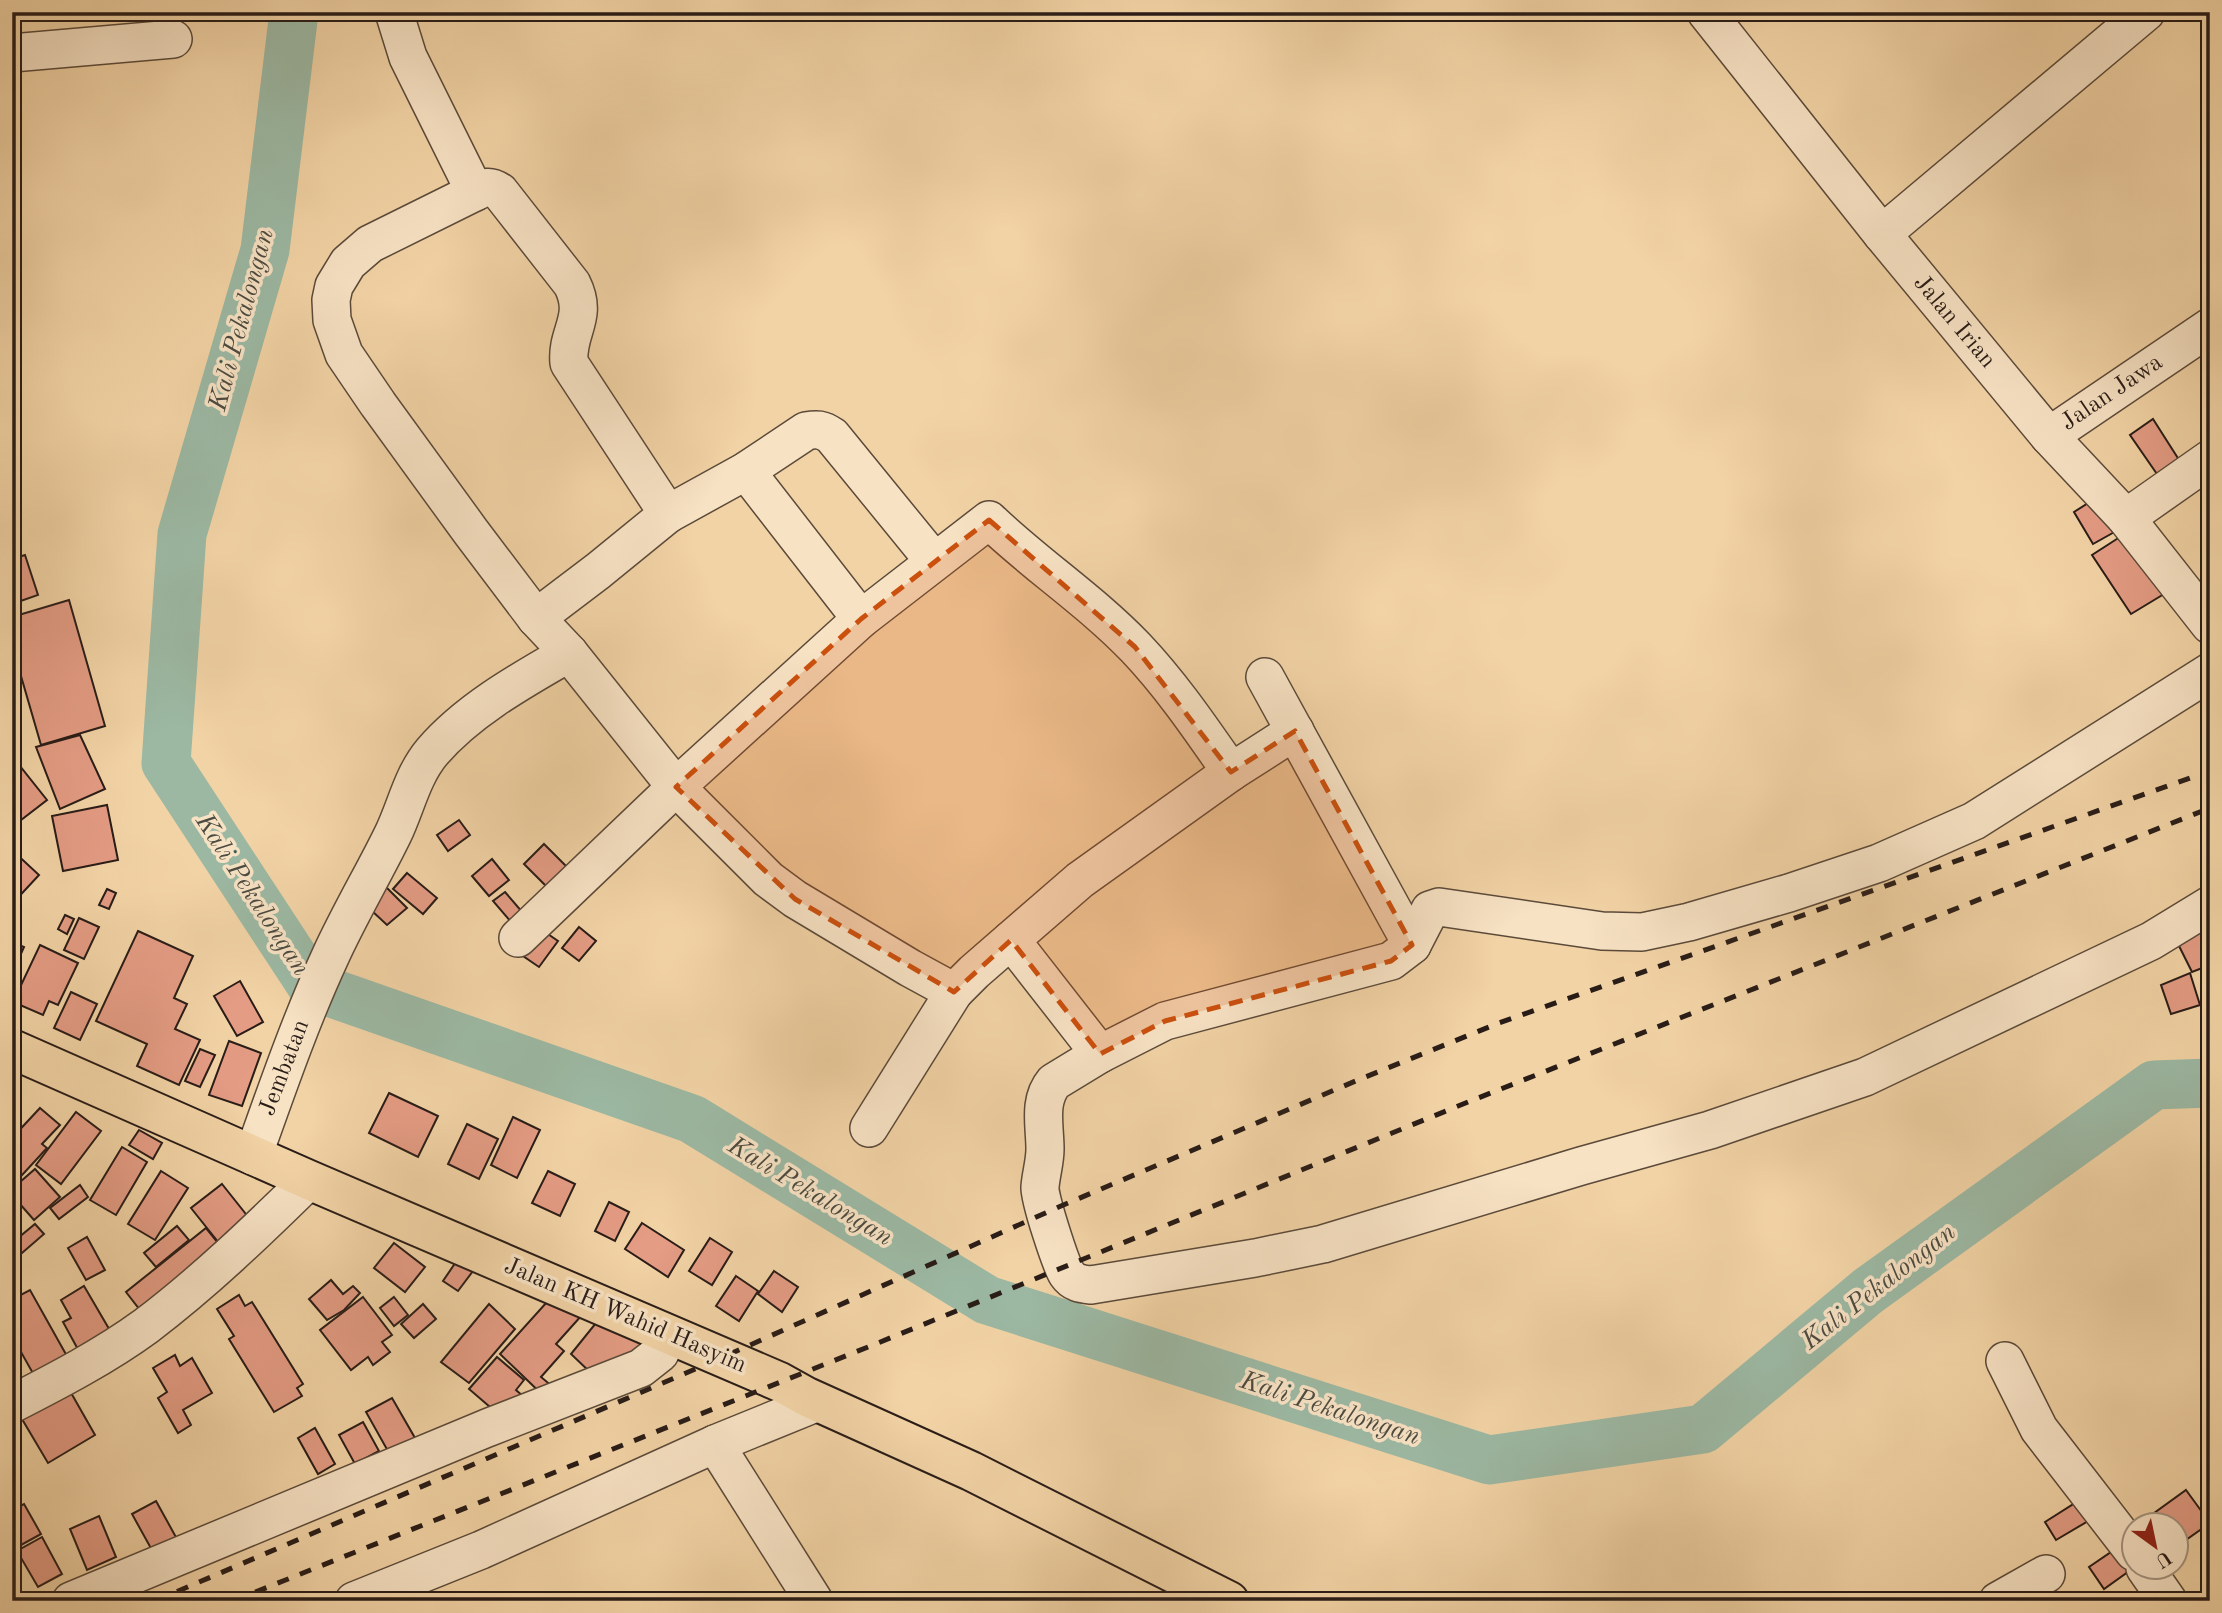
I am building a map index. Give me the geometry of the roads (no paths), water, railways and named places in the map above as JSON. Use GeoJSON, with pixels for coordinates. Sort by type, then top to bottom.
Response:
{"type":"FeatureCollection","features":[{"type":"Feature","properties":{"kind":"main road","name":"Jalan KH Wahid Hasyim"},"geometry":{"type":"LineString","coordinates":[[12,1049],[253,1156],[780,1382],[971,1471],[1228,1601]]}},
{"type":"Feature","properties":{"kind":"street"},"geometry":{"type":"LineString","coordinates":[[394,12],[408,57],[475,192]]}},
{"type":"Feature","properties":{"kind":"street"},"geometry":{"type":"LineString","coordinates":[[1882,234],[2146,12]]}},
{"type":"Feature","properties":{"kind":"street","name":"Jalan Irian"},"geometry":{"type":"LineString","coordinates":[[1721,18],[1882,234],[2049,436],[2126,518],[2210,625]]}},
{"type":"Feature","properties":{"kind":"street"},"geometry":{"type":"LineString","coordinates":[[12,53],[173,39]]}},
{"type":"Feature","properties":{"kind":"street"},"geometry":{"type":"LineString","coordinates":[[668,514],[569,363],[568,351],[580,313],[579,301],[572,284],[500,192],[487,187],[475,192],[370,244],[348,263],[334,286],[331,300],[332,320],[344,354],[536,618],[569,653],[676,787],[777,886],[846,930],[954,992]]}},
{"type":"Feature","properties":{"kind":"street","name":"Jalan Jawa"},"geometry":{"type":"LineString","coordinates":[[2049,436],[2210,327]]}},
{"type":"Feature","properties":{"kind":"street"},"geometry":{"type":"LineString","coordinates":[[536,618],[668,514],[746,471],[806,431],[817,429],[832,436],[934,561]]}},
{"type":"Feature","properties":{"kind":"street"},"geometry":{"type":"LineString","coordinates":[[2126,518],[2210,459]]}},
{"type":"Feature","properties":{"kind":"street"},"geometry":{"type":"LineString","coordinates":[[746,471],[861,619]]}},
{"type":"Feature","properties":{"kind":"street"},"geometry":{"type":"LineString","coordinates":[[518,938],[676,787],[861,619],[989,520],[1081,597],[1135,647],[1177,695],[1231,772]]}},
{"type":"Feature","properties":{"kind":"street","name":"Jembatan"},"geometry":{"type":"LineString","coordinates":[[253,1156],[290,1051],[323,972],[394,831],[417,774],[431,753],[484,706],[569,653]]}},
{"type":"Feature","properties":{"kind":"street"},"geometry":{"type":"LineString","coordinates":[[2210,672],[1974,821],[1866,868],[1689,922],[1642,932],[1602,931],[1439,907],[1430,910],[1412,945],[1391,961],[1165,1021],[1100,1054],[1054,1082],[1044,1098],[1045,1152],[1040,1186],[1041,1201],[1066,1274],[1077,1283],[1090,1285],[1322,1244],[1710,1130],[1865,1077],[2151,941],[2210,905]]}},
{"type":"Feature","properties":{"kind":"street"},"geometry":{"type":"LineString","coordinates":[[1265,677],[1412,945]]}},
{"type":"Feature","properties":{"kind":"street"},"geometry":{"type":"LineString","coordinates":[[869,1128],[954,992],[974,972],[1080,880],[1231,772],[1296,731]]}},
{"type":"Feature","properties":{"kind":"street"},"geometry":{"type":"LineString","coordinates":[[1011,940],[1100,1054]]}},
{"type":"Feature","properties":{"kind":"street"},"geometry":{"type":"LineString","coordinates":[[12,1404],[144,1326],[240,1246],[309,1180]]}},
{"type":"Feature","properties":{"kind":"street"},"geometry":{"type":"LineString","coordinates":[[71,1601],[487,1428],[641,1368],[660,1353],[668,1334]]}},
{"type":"Feature","properties":{"kind":"street"},"geometry":{"type":"LineString","coordinates":[[2005,1361],[2039,1429],[2120,1534]]}},
{"type":"Feature","properties":{"kind":"street"},"geometry":{"type":"LineString","coordinates":[[354,1601],[417,1590],[481,1550],[715,1444],[818,1402]]}},
{"type":"Feature","properties":{"kind":"street"},"geometry":{"type":"LineString","coordinates":[[715,1444],[814,1601]]}},
{"type":"Feature","properties":{"kind":"street"},"geometry":{"type":"LineString","coordinates":[[1998,1601],[2046,1574]]}},
{"type":"Feature","properties":{"kind":"street"},"geometry":{"type":"LineString","coordinates":[[2155,1582],[2168,1601]]}},
{"type":"Feature","properties":{"kind":"waterway","name":"Kali Pekalongan"},"geometry":{"type":"LineString","coordinates":[[294,12],[265,250],[182,534],[166,763],[312,986],[692,1119],[987,1300],[1489,1460],[1703,1429],[1868,1291],[2154,1085],[2210,1083]]}},
{"type":"Feature","properties":{"kind":"railway"},"geometry":{"type":"LineString","coordinates":[[155,1601],[721,1358],[1061,1206],[1499,1023],[2210,771]]}},
{"type":"Feature","properties":{"kind":"railway"},"geometry":{"type":"LineString","coordinates":[[233,1601],[873,1345],[1468,1102],[2210,808]]}}]}
